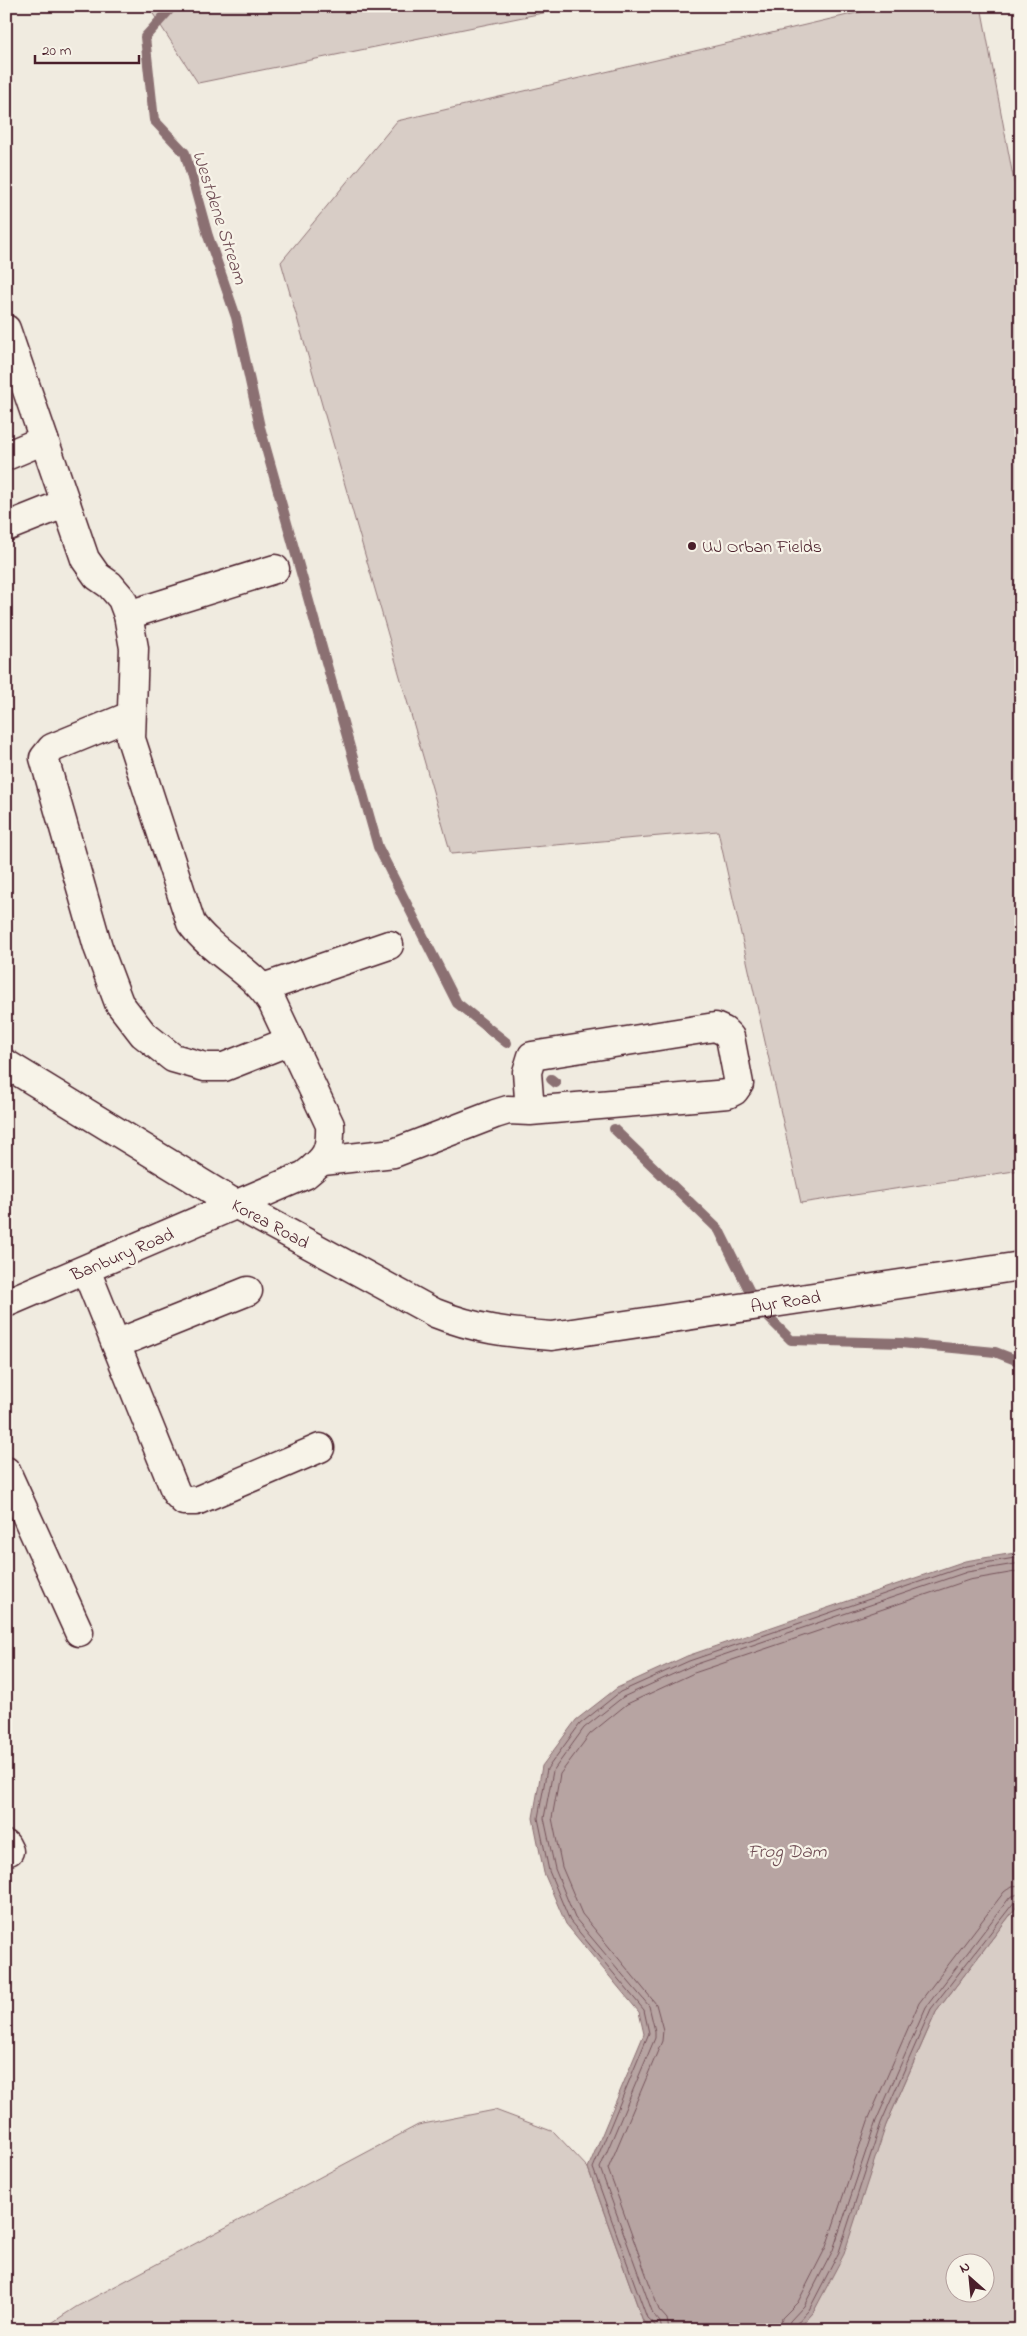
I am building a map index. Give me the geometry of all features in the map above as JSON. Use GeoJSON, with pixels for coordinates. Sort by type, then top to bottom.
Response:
{"type":"FeatureCollection","features":[{"type":"Feature","properties":{"kind":"street"},"geometry":{"type":"LineString","coordinates":[[6,328],[85,559],[97,576],[110,585],[122,599],[128,615],[134,648],[130,716],[131,739],[190,923],[202,938],[264,988],[330,1124],[330,1144],[322,1161]]}},
{"type":"Feature","properties":{"kind":"street"},"geometry":{"type":"LineString","coordinates":[[6,456],[44,440]]}},
{"type":"Feature","properties":{"kind":"street"},"geometry":{"type":"LineString","coordinates":[[6,527],[66,503]]}},
{"type":"Feature","properties":{"kind":"street"},"geometry":{"type":"LineString","coordinates":[[128,615],[275,569]]}},
{"type":"Feature","properties":{"kind":"street"},"geometry":{"type":"LineString","coordinates":[[130,716],[52,748],[44,758],[98,947],[118,1003],[143,1034],[173,1058],[205,1067],[224,1067],[290,1041]]}},
{"type":"Feature","properties":{"kind":"street"},"geometry":{"type":"LineString","coordinates":[[264,988],[389,945]]}},
{"type":"Feature","properties":{"kind":"street"},"geometry":{"type":"LineString","coordinates":[[322,1161],[394,1153],[508,1110],[530,1110],[728,1094],[734,1091],[739,1084],[730,1037],[724,1031],[715,1027],[532,1056],[527,1072],[530,1110]]}},
{"type":"Feature","properties":{"kind":"street","name":"Korea Road"},"geometry":{"type":"LineString","coordinates":[[6,1064],[237,1205],[435,1313],[464,1324],[492,1331],[552,1336]]}},
{"type":"Feature","properties":{"kind":"street","name":"Banbury Road"},"geometry":{"type":"LineString","coordinates":[[6,1303],[305,1175],[322,1161]]}},
{"type":"Feature","properties":{"kind":"street","name":"Ayr Road"},"geometry":{"type":"LineString","coordinates":[[552,1336],[1021,1266]]}},
{"type":"Feature","properties":{"kind":"street"},"geometry":{"type":"LineString","coordinates":[[86,1270],[176,1493],[184,1501],[196,1501],[320,1448]]}},
{"type":"Feature","properties":{"kind":"street"},"geometry":{"type":"LineString","coordinates":[[116,1344],[248,1291]]}},
{"type":"Feature","properties":{"kind":"street"},"geometry":{"type":"LineString","coordinates":[[6,1471],[79,1632]]}},
{"type":"Feature","properties":{"kind":"shaded area"},"geometry":{"type":"Polygon","coordinates":[[[148,6],[577,6],[198,83],[148,6]]]}},
{"type":"Feature","properties":{"kind":"shaded area","name":"UJ Orban Fields"},"geometry":{"type":"Polygon","coordinates":[[[886,6],[981,6],[1021,219],[1021,1170],[801,1203],[718,831],[451,854],[281,262],[397,121],[886,6]]]}},
{"type":"Feature","properties":{"kind":"shaded area"},"geometry":{"type":"Polygon","coordinates":[[[1021,1901],[1021,2330],[797,2330],[813,2313],[886,2125],[936,2012],[1021,1901]]]}},
{"type":"Feature","properties":{"kind":"shaded area"},"geometry":{"type":"Polygon","coordinates":[[[495,2110],[554,2132],[588,2168],[643,2321],[653,2330],[41,2330],[76,2307],[418,2125],[495,2110]]]}},
{"type":"Feature","properties":{"kind":"water","name":"Frog Dam"},"geometry":{"type":"Polygon","coordinates":[[[1021,1552],[1021,1901],[936,2012],[886,2125],[844,2254],[813,2313],[797,2330],[653,2330],[643,2321],[588,2168],[644,2034],[639,2012],[566,1924],[544,1873],[533,1818],[542,1766],[576,1720],[617,1688],[687,1656],[965,1561],[1021,1552]]]}},
{"type":"Feature","properties":{"kind":"waterway","name":"Westdene Stream"},"geometry":{"type":"LineString","coordinates":[[173,6],[145,37],[154,120],[185,153],[208,236],[236,317],[260,427],[378,847],[457,1003],[507,1043]]}},
{"type":"Feature","properties":{"kind":"waterway"},"geometry":{"type":"LineString","coordinates":[[551,1079],[556,1083]]}},
{"type":"Feature","properties":{"kind":"waterway"},"geometry":{"type":"LineString","coordinates":[[614,1129],[719,1230],[757,1306],[791,1340],[901,1343],[995,1352],[1021,1362]]}},
{"type":"Feature","properties":{"kind":"place","name":"UJ Orban Fields"},"geometry":{"type":"Point","coordinates":[692,546]}}]}
